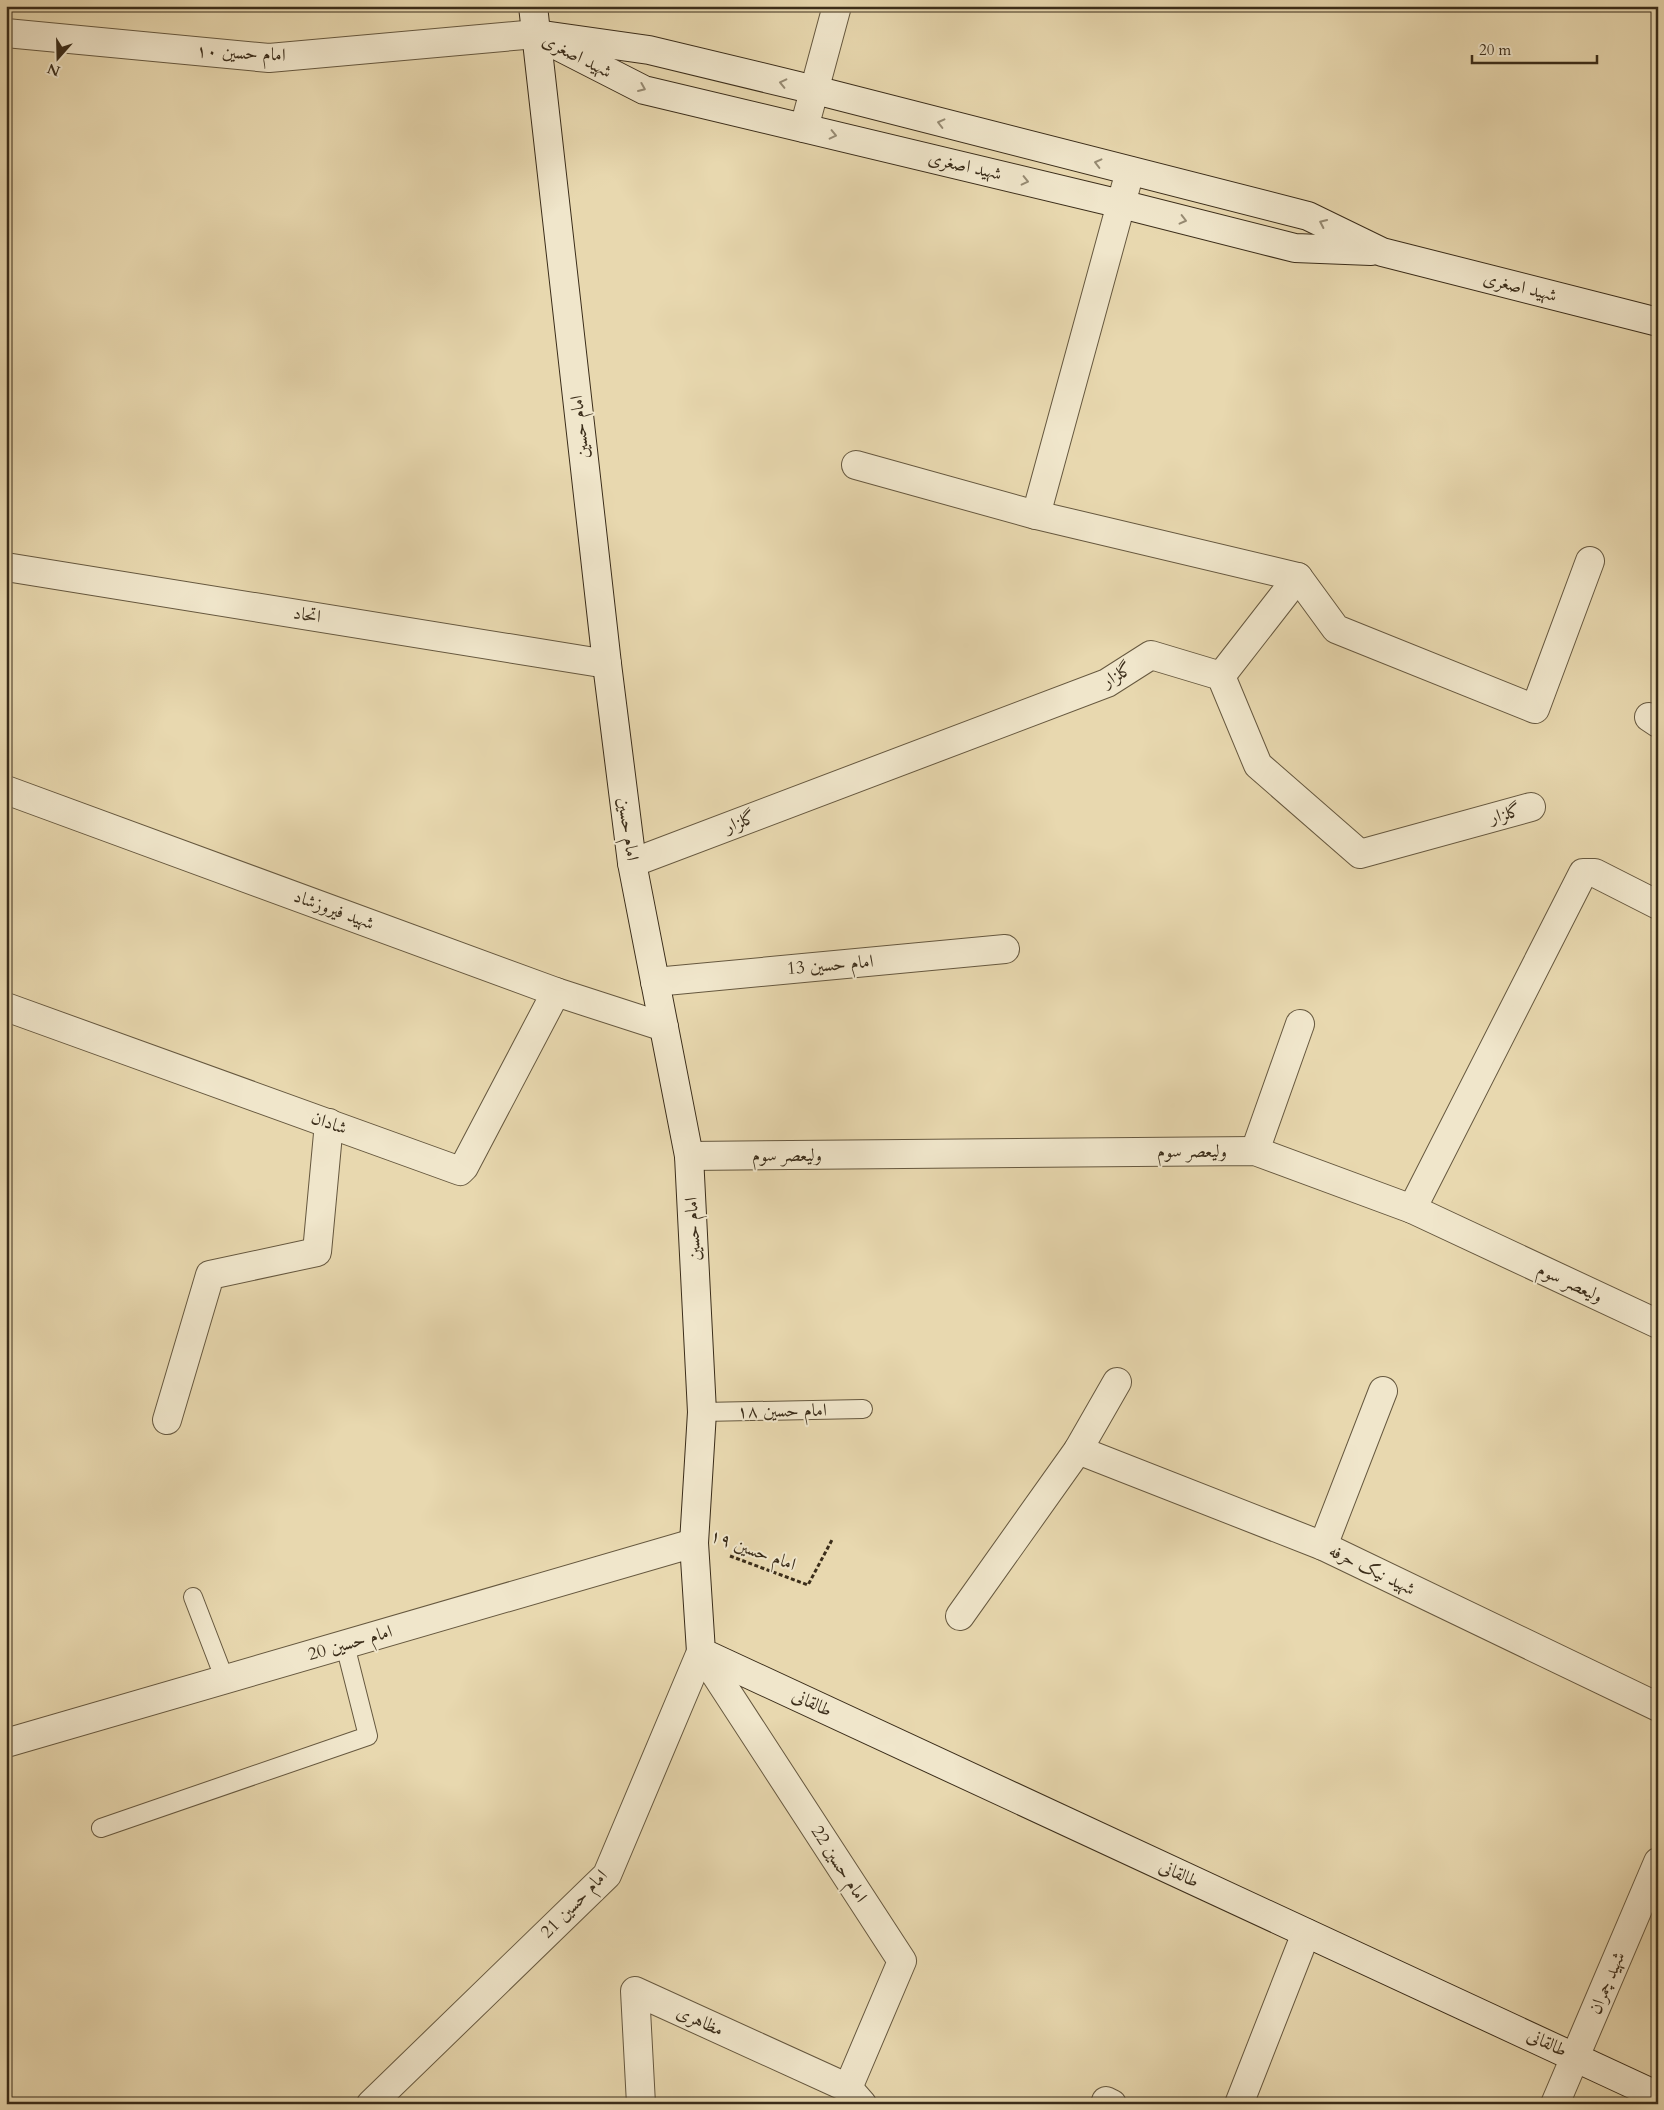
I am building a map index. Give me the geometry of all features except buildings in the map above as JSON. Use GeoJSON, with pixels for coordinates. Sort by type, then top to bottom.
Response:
{"type":"FeatureCollection","features":[{"type":"Feature","properties":{"kind":"street","name":"امام حسین"},"geometry":{"type":"LineString","coordinates":[[533,6],[607,664],[632,863],[690,1156],[702,1412],[694,1543],[701,1652]]}},
{"type":"Feature","properties":{"kind":"street"},"geometry":{"type":"LineString","coordinates":[[804,128],[836,6]]}},
{"type":"Feature","properties":{"kind":"street","name":"امام حسین ۱۰"},"geometry":{"type":"LineString","coordinates":[[6,33],[269,58],[536,34]]}},
{"type":"Feature","properties":{"kind":"street","name":"شهید اصغری"},"geometry":{"type":"LineString","coordinates":[[536,34],[649,50],[815,90],[1308,216],[1382,252]]}},
{"type":"Feature","properties":{"kind":"street","name":"شهید اصغری"},"geometry":{"type":"LineString","coordinates":[[536,34],[644,90],[1121,204],[1295,248],[1382,252],[1658,322]]}},
{"type":"Feature","properties":{"kind":"street"},"geometry":{"type":"LineString","coordinates":[[1036,515],[1130,172]]}},
{"type":"Feature","properties":{"kind":"street"},"geometry":{"type":"LineString","coordinates":[[856,465],[1036,515],[1298,577],[1336,629],[1535,709],[1590,562]]}},
{"type":"Feature","properties":{"kind":"street","name":"اتحاد"},"geometry":{"type":"LineString","coordinates":[[6,567],[607,664]]}},
{"type":"Feature","properties":{"kind":"street"},"geometry":{"type":"LineString","coordinates":[[1221,676],[1298,577]]}},
{"type":"Feature","properties":{"kind":"street","name":"گلزار"},"geometry":{"type":"LineString","coordinates":[[632,863],[1107,683],[1151,655],[1221,676],[1258,765],[1360,854],[1530,808]]}},
{"type":"Feature","properties":{"kind":"street","name":"شهید فیروزشاد"},"geometry":{"type":"LineString","coordinates":[[6,790],[556,992],[664,1027]]}},
{"type":"Feature","properties":{"kind":"street"},"geometry":{"type":"LineString","coordinates":[[1412,1209],[1583,873],[1595,873],[1658,905]]}},
{"type":"Feature","properties":{"kind":"street","name":"امام حسین 13"},"geometry":{"type":"LineString","coordinates":[[655,982],[1005,949]]}},
{"type":"Feature","properties":{"kind":"street","name":"شادان"},"geometry":{"type":"LineString","coordinates":[[6,1007],[329,1123],[453,1170],[460,1170],[464,1167],[556,992]]}},
{"type":"Feature","properties":{"kind":"street"},"geometry":{"type":"LineString","coordinates":[[1255,1151],[1300,1024]]}},
{"type":"Feature","properties":{"kind":"street"},"geometry":{"type":"LineString","coordinates":[[167,1420],[210,1275],[318,1252],[329,1123]]}},
{"type":"Feature","properties":{"kind":"street","name":"ولیعصر سوم"},"geometry":{"type":"LineString","coordinates":[[690,1156],[1255,1151],[1412,1209],[1658,1324]]}},
{"type":"Feature","properties":{"kind":"street"},"geometry":{"type":"LineString","coordinates":[[960,1616],[1078,1450],[1117,1382]]}},
{"type":"Feature","properties":{"kind":"street"},"geometry":{"type":"LineString","coordinates":[[1323,1546],[1382,1391]]}},
{"type":"Feature","properties":{"kind":"street","name":"شهید نیک حرفه"},"geometry":{"type":"LineString","coordinates":[[1078,1450],[1323,1546],[1658,1707]]}},
{"type":"Feature","properties":{"kind":"street","name":"امام حسین 20"},"geometry":{"type":"LineString","coordinates":[[6,1743],[694,1543]]}},
{"type":"Feature","properties":{"kind":"street","name":"طالقانی"},"geometry":{"type":"LineString","coordinates":[[701,1652],[1658,2096]]}},
{"type":"Feature","properties":{"kind":"street","name":"امام حسین 22"},"geometry":{"type":"LineString","coordinates":[[701,1652],[902,1961],[855,2096]]}},
{"type":"Feature","properties":{"kind":"street","name":"امام حسین 21"},"geometry":{"type":"LineString","coordinates":[[371,2104],[607,1875],[701,1652]]}},
{"type":"Feature","properties":{"kind":"street","name":"شهید چمران"},"geometry":{"type":"LineString","coordinates":[[1555,2104],[1658,1862]]}},
{"type":"Feature","properties":{"kind":"street"},"geometry":{"type":"LineString","coordinates":[[1239,2104],[1306,1933]]}},
{"type":"Feature","properties":{"kind":"street","name":"مظاهری"},"geometry":{"type":"LineString","coordinates":[[642,2104],[635,1991],[855,2096]]}},
{"type":"Feature","properties":{"kind":"lane","name":"امام حسین ۱۸"},"geometry":{"type":"LineString","coordinates":[[702,1412],[863,1409]]}},
{"type":"Feature","properties":{"kind":"lane"},"geometry":{"type":"LineString","coordinates":[[193,1597],[225,1680]]}},
{"type":"Feature","properties":{"kind":"lane"},"geometry":{"type":"LineString","coordinates":[[102,1828],[368,1736],[345,1645]]}},
{"type":"Feature","properties":{"kind":"path","name":"امام حسین ۱۹"},"geometry":{"type":"LineString","coordinates":[[694,1543],[808,1585],[833,1538]]}}]}
